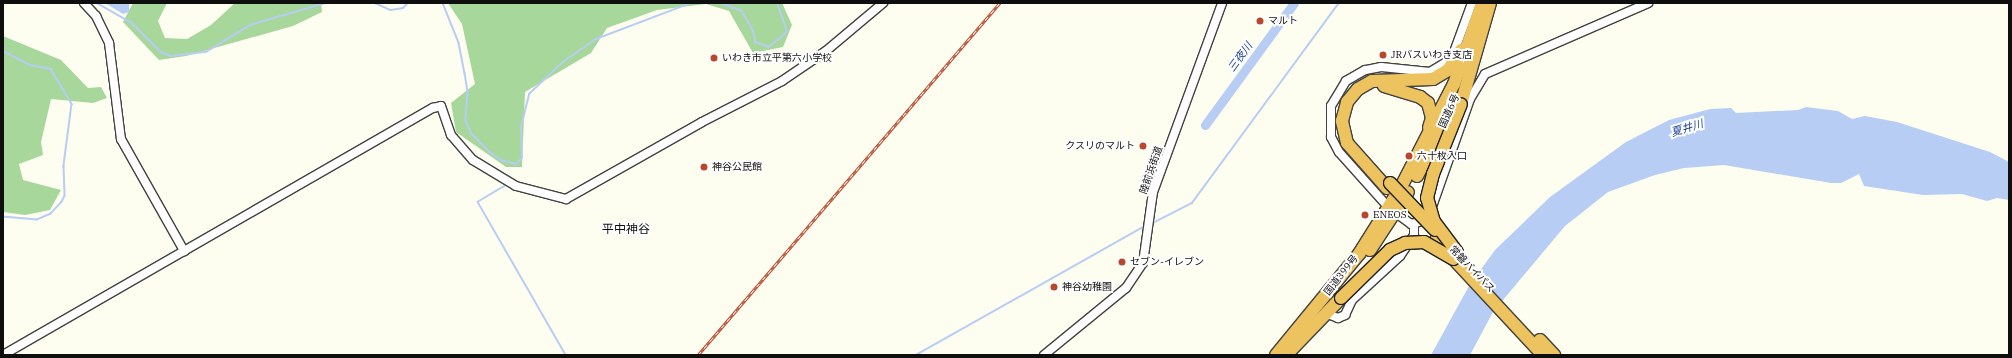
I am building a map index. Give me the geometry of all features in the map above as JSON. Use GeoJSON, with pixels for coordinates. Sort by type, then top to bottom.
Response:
{"type":"FeatureCollection","features":[{"type":"Feature","properties":{"kind":"highway"},"geometry":{"type":"LineString","coordinates":[[1393,186],[1347,142],[1342,121],[1347,102],[1358,89],[1372,81],[1422,81],[1444,72],[1460,50],[1478,3]]}},
{"type":"Feature","properties":{"kind":"highway","name":"国道6号"},"geometry":{"type":"LineString","coordinates":[[1392,211],[1393,186],[1454,84],[1482,3]]}},
{"type":"Feature","properties":{"kind":"highway","name":"国道6号"},"geometry":{"type":"LineString","coordinates":[[1392,211],[1437,138],[1470,62],[1490,3]]}},
{"type":"Feature","properties":{"kind":"highway"},"geometry":{"type":"LineString","coordinates":[[1455,256],[1434,222],[1427,198],[1433,174],[1461,104],[1490,3]]}},
{"type":"Feature","properties":{"kind":"highway"},"geometry":{"type":"LineString","coordinates":[[1378,86],[1396,88],[1420,97],[1431,110],[1430,125],[1393,186],[1359,150],[1349,126],[1353,103],[1364,93],[1378,86]]}},
{"type":"Feature","properties":{"kind":"highway","name":"常磐バイパス"},"geometry":{"type":"LineString","coordinates":[[1393,186],[1543,355]]}},
{"type":"Feature","properties":{"kind":"highway","name":"国道399号"},"geometry":{"type":"LineString","coordinates":[[1276,355],[1290,340],[1392,211]]}},
{"type":"Feature","properties":{"kind":"highway"},"geometry":{"type":"LineString","coordinates":[[1286,355],[1390,250],[1405,243],[1424,242],[1455,256]]}},
{"type":"Feature","properties":{"kind":"highway","name":"常磐バイパス"},"geometry":{"type":"LineString","coordinates":[[1455,256],[1554,355]]}},
{"type":"Feature","properties":{"kind":"street"},"geometry":{"type":"LineString","coordinates":[[84,3],[96,16],[109,43],[121,138],[184,251]]}},
{"type":"Feature","properties":{"kind":"street"},"geometry":{"type":"LineString","coordinates":[[3,355],[441,106],[452,135],[473,160],[516,186],[566,198],[702,122],[782,81],[826,51],[883,3]]}},
{"type":"Feature","properties":{"kind":"street","name":"陸前浜街道"},"geometry":{"type":"LineString","coordinates":[[1044,355],[1126,288],[1142,263],[1153,192],[1222,3]]}},
{"type":"Feature","properties":{"kind":"street"},"geometry":{"type":"LineString","coordinates":[[1414,225],[1392,211],[1339,152],[1331,137],[1329,123],[1334,99],[1346,81],[1365,70],[1381,67],[1430,72],[1441,66],[1454,52],[1472,3]]}},
{"type":"Feature","properties":{"kind":"street"},"geometry":{"type":"LineString","coordinates":[[1414,225],[1423,221],[1433,204],[1470,99],[1485,74],[1648,3]]}},
{"type":"Feature","properties":{"kind":"street"},"geometry":{"type":"LineString","coordinates":[[1332,309],[1338,318],[1345,315],[1352,300],[1400,256],[1414,235],[1414,225]]}},
{"type":"Feature","properties":{"kind":"green space"},"geometry":{"type":"Polygon","coordinates":[[[133,3],[167,3],[158,21],[165,38],[187,39],[211,25],[235,3],[321,3],[322,12],[293,26],[186,56],[159,60],[123,22],[133,3]]]}},
{"type":"Feature","properties":{"kind":"green space"},"geometry":{"type":"Polygon","coordinates":[[[448,3],[782,3],[792,25],[783,47],[753,53],[729,11],[706,4],[657,10],[607,28],[591,53],[525,92],[522,167],[506,167],[456,132],[451,103],[475,84],[462,24],[448,3]]]}},
{"type":"Feature","properties":{"kind":"green space"},"geometry":{"type":"Polygon","coordinates":[[[3,36],[61,60],[88,88],[101,87],[107,98],[93,103],[51,99],[41,142],[43,155],[19,164],[23,180],[61,190],[50,210],[25,215],[3,212],[3,36]]]}},
{"type":"Feature","properties":{"kind":"water"},"geometry":{"type":"Polygon","coordinates":[[[105,3],[129,3],[129,12],[123,14],[105,3]]]}},
{"type":"Feature","properties":{"kind":"water","name":"夏井川"},"geometry":{"type":"Polygon","coordinates":[[[1806,107],[1838,111],[1852,119],[1865,116],[1897,122],[1990,152],[2009,162],[2009,200],[1997,198],[1987,201],[1962,194],[1923,195],[1864,186],[1859,174],[1841,183],[1831,183],[1724,165],[1684,168],[1655,175],[1608,192],[1565,226],[1493,312],[1470,355],[1431,355],[1469,286],[1495,250],[1550,197],[1626,142],[1669,120],[1710,109],[1731,108],[1736,113],[1798,110],[1806,107]]]}},
{"type":"Feature","properties":{"kind":"waterway"},"geometry":{"type":"LineString","coordinates":[[97,3],[132,23],[161,52],[171,56],[206,52],[250,25],[325,3]]}},
{"type":"Feature","properties":{"kind":"waterway"},"geometry":{"type":"LineString","coordinates":[[375,3],[391,10],[403,8],[408,3]]}},
{"type":"Feature","properties":{"kind":"waterway"},"geometry":{"type":"LineString","coordinates":[[443,3],[459,43],[465,73],[468,91],[466,121],[472,134],[490,152],[501,160],[516,164],[522,158],[521,127],[529,94],[563,62],[596,39],[691,3]]}},
{"type":"Feature","properties":{"kind":"waterway"},"geometry":{"type":"LineString","coordinates":[[721,3],[742,11],[753,30],[756,42],[769,47],[787,32],[777,3]]}},
{"type":"Feature","properties":{"kind":"waterway","name":"三夜川"},"geometry":{"type":"LineString","coordinates":[[1205,125],[1294,3]]}},
{"type":"Feature","properties":{"kind":"waterway"},"geometry":{"type":"LineString","coordinates":[[1153,223],[1192,203],[1339,3]]}},
{"type":"Feature","properties":{"kind":"waterway"},"geometry":{"type":"LineString","coordinates":[[3,51],[30,65],[51,69],[72,104],[64,166],[65,196],[62,202],[51,214],[37,220],[3,217]]}},
{"type":"Feature","properties":{"kind":"waterway"},"geometry":{"type":"LineString","coordinates":[[505,186],[478,202],[566,355]]}},
{"type":"Feature","properties":{"kind":"waterway"},"geometry":{"type":"LineString","coordinates":[[916,355],[1145,226]]}},
{"type":"Feature","properties":{"kind":"railway"},"geometry":{"type":"LineString","coordinates":[[698,355],[1000,3]]}},
{"type":"Feature","properties":{"kind":"place","name":"マルト"},"geometry":{"type":"Point","coordinates":[1260,21]}},
{"type":"Feature","properties":{"kind":"place","name":"JRバスいわき支店"},"geometry":{"type":"Point","coordinates":[1383,55]}},
{"type":"Feature","properties":{"kind":"place","name":"いわき市立平第六小学校"},"geometry":{"type":"Point","coordinates":[714,58]}},
{"type":"Feature","properties":{"kind":"place","name":"クスリのマルト"},"geometry":{"type":"Point","coordinates":[1143,146]}},
{"type":"Feature","properties":{"kind":"place","name":"六十枚入口"},"geometry":{"type":"Point","coordinates":[1409,156]}},
{"type":"Feature","properties":{"kind":"place","name":"神谷公民館"},"geometry":{"type":"Point","coordinates":[704,167]}},
{"type":"Feature","properties":{"kind":"place","name":"ENEOS"},"geometry":{"type":"Point","coordinates":[1365,215]}},
{"type":"Feature","properties":{"kind":"place","name":"セブン-イレブン"},"geometry":{"type":"Point","coordinates":[1122,262]}},
{"type":"Feature","properties":{"kind":"place","name":"神谷幼稚園"},"geometry":{"type":"Point","coordinates":[1054,287]}},
{"type":"Feature","properties":{"kind":"district","name":"平中神谷"},"geometry":{"type":"Point","coordinates":[626,229]}}]}
